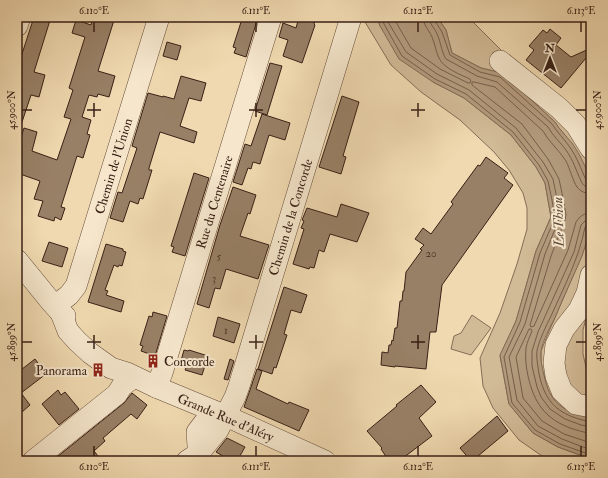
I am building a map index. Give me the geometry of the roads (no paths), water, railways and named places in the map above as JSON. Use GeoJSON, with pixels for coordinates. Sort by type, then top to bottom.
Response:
{"type":"FeatureCollection","features":[{"type":"Feature","properties":{"kind":"street"},"geometry":{"type":"LineString","coordinates":[[17,26],[20,17]]}},
{"type":"Feature","properties":{"kind":"street","name":"Chemin de l'Union"},"geometry":{"type":"LineString","coordinates":[[58,310],[76,286],[159,17]]}},
{"type":"Feature","properties":{"kind":"street","name":"Rue du Centenaire"},"geometry":{"type":"LineString","coordinates":[[156,387],[162,373],[271,17]]}},
{"type":"Feature","properties":{"kind":"street","name":"Chemin de la Concorde"},"geometry":{"type":"LineString","coordinates":[[219,414],[235,397],[239,386],[351,17]]}},
{"type":"Feature","properties":{"kind":"street"},"geometry":{"type":"LineString","coordinates":[[500,61],[559,108],[584,122],[591,149]]}},
{"type":"Feature","properties":{"kind":"street","name":"Grande Rue d'Aléry"},"geometry":{"type":"LineString","coordinates":[[17,260],[58,310],[79,326],[92,341],[117,361],[131,375],[325,461]]}},
{"type":"Feature","properties":{"kind":"street"},"geometry":{"type":"LineString","coordinates":[[591,275],[587,293],[581,305],[564,329],[556,345],[554,363],[556,376],[562,391],[576,404],[591,407]]}},
{"type":"Feature","properties":{"kind":"street"},"geometry":{"type":"LineString","coordinates":[[33,461],[117,394],[131,375]]}},
{"type":"Feature","properties":{"kind":"street"},"geometry":{"type":"LineString","coordinates":[[189,401],[197,432],[195,458]]}},
{"type":"Feature","properties":{"kind":"street"},"geometry":{"type":"LineString","coordinates":[[197,432],[219,414]]}},
{"type":"Feature","properties":{"kind":"street"},"geometry":{"type":"LineString","coordinates":[[195,458],[218,430],[219,414]]}},
{"type":"Feature","properties":{"kind":"water","name":"Le Thiou"},"geometry":{"type":"Polygon","coordinates":[[[377,17],[437,17],[446,30],[452,53],[481,68],[502,73],[555,122],[572,143],[587,170],[591,187],[589,231],[582,256],[548,331],[541,351],[541,357],[547,385],[554,400],[565,409],[591,418],[591,459],[558,447],[533,433],[509,404],[500,355],[516,321],[536,251],[551,217],[545,183],[536,167],[511,135],[464,98],[433,82],[399,59],[380,26],[377,17]]]}},
{"type":"Feature","properties":{"kind":"place","name":"Concorde"},"geometry":{"type":"Point","coordinates":[153,361]}},
{"type":"Feature","properties":{"kind":"place","name":"Panorama"},"geometry":{"type":"Point","coordinates":[98,370]}}]}
